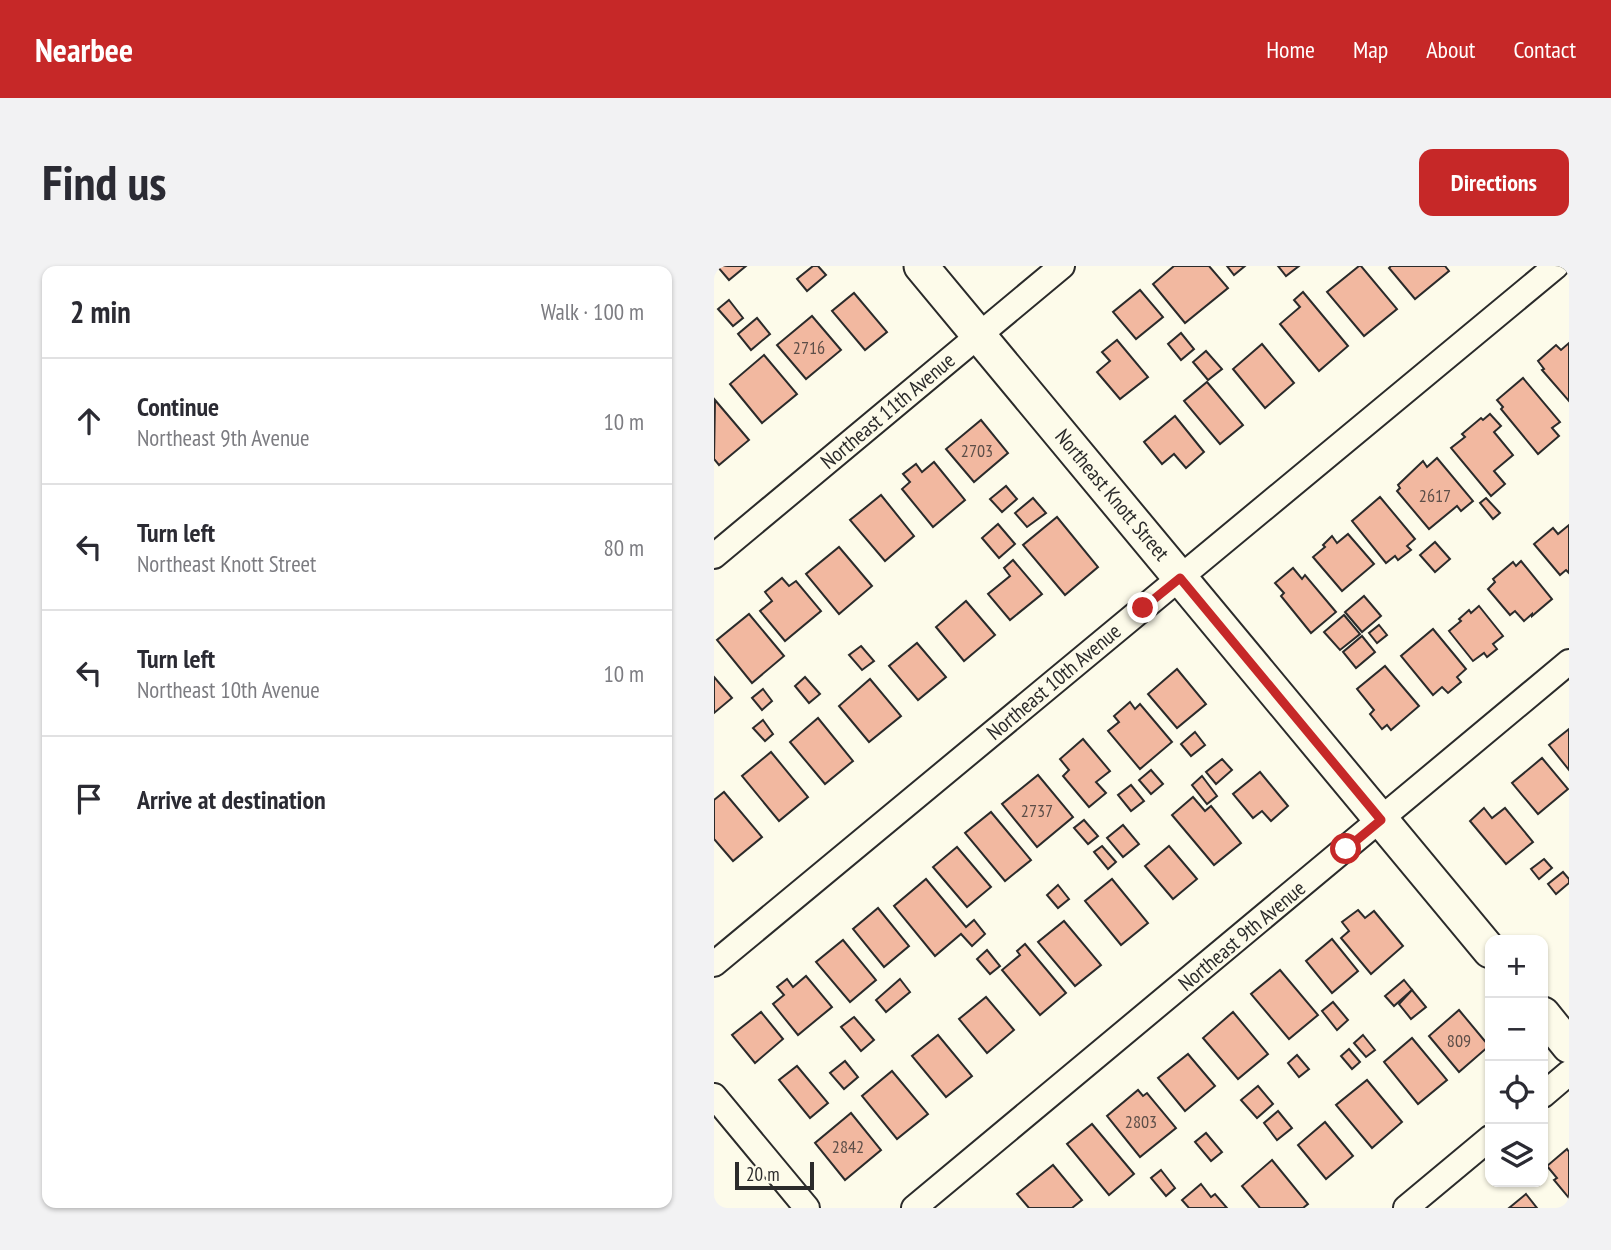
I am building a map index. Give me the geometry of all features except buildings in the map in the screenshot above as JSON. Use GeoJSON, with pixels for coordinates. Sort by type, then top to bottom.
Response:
{"type":"FeatureCollection","features":[{"type":"Feature","properties":{"kind":"street","name":"Northeast Knott Street"},"geometry":{"type":"LineString","coordinates":[[921,266],[1485,945]]}},
{"type":"Feature","properties":{"kind":"street","name":"Northeast 11th Avenue"},"geometry":{"type":"LineString","coordinates":[[714,556],[1062,266]]}},
{"type":"Feature","properties":{"kind":"street","name":"Northeast 10th Avenue"},"geometry":{"type":"LineString","coordinates":[[714,964],[1556,266]]}},
{"type":"Feature","properties":{"kind":"street","name":"Northeast 9th Avenue"},"geometry":{"type":"LineString","coordinates":[[914,1208],[1569,663]]}},
{"type":"Feature","properties":{"kind":"street"},"geometry":{"type":"LineString","coordinates":[[1548,1020],[1569,1046]]}},
{"type":"Feature","properties":{"kind":"street"},"geometry":{"type":"LineString","coordinates":[[1548,1091],[1569,1073]]}},
{"type":"Feature","properties":{"kind":"street"},"geometry":{"type":"LineString","coordinates":[[714,1096],[807,1208]]}},
{"type":"Feature","properties":{"kind":"street"},"geometry":{"type":"LineString","coordinates":[[1406,1208],[1485,1142]]}},
{"type":"Feature","properties":{"kind":"route"},"geometry":{"type":"LineString","coordinates":[[1143,608],[1180,578],[1381,820],[1346,849]]}}]}
